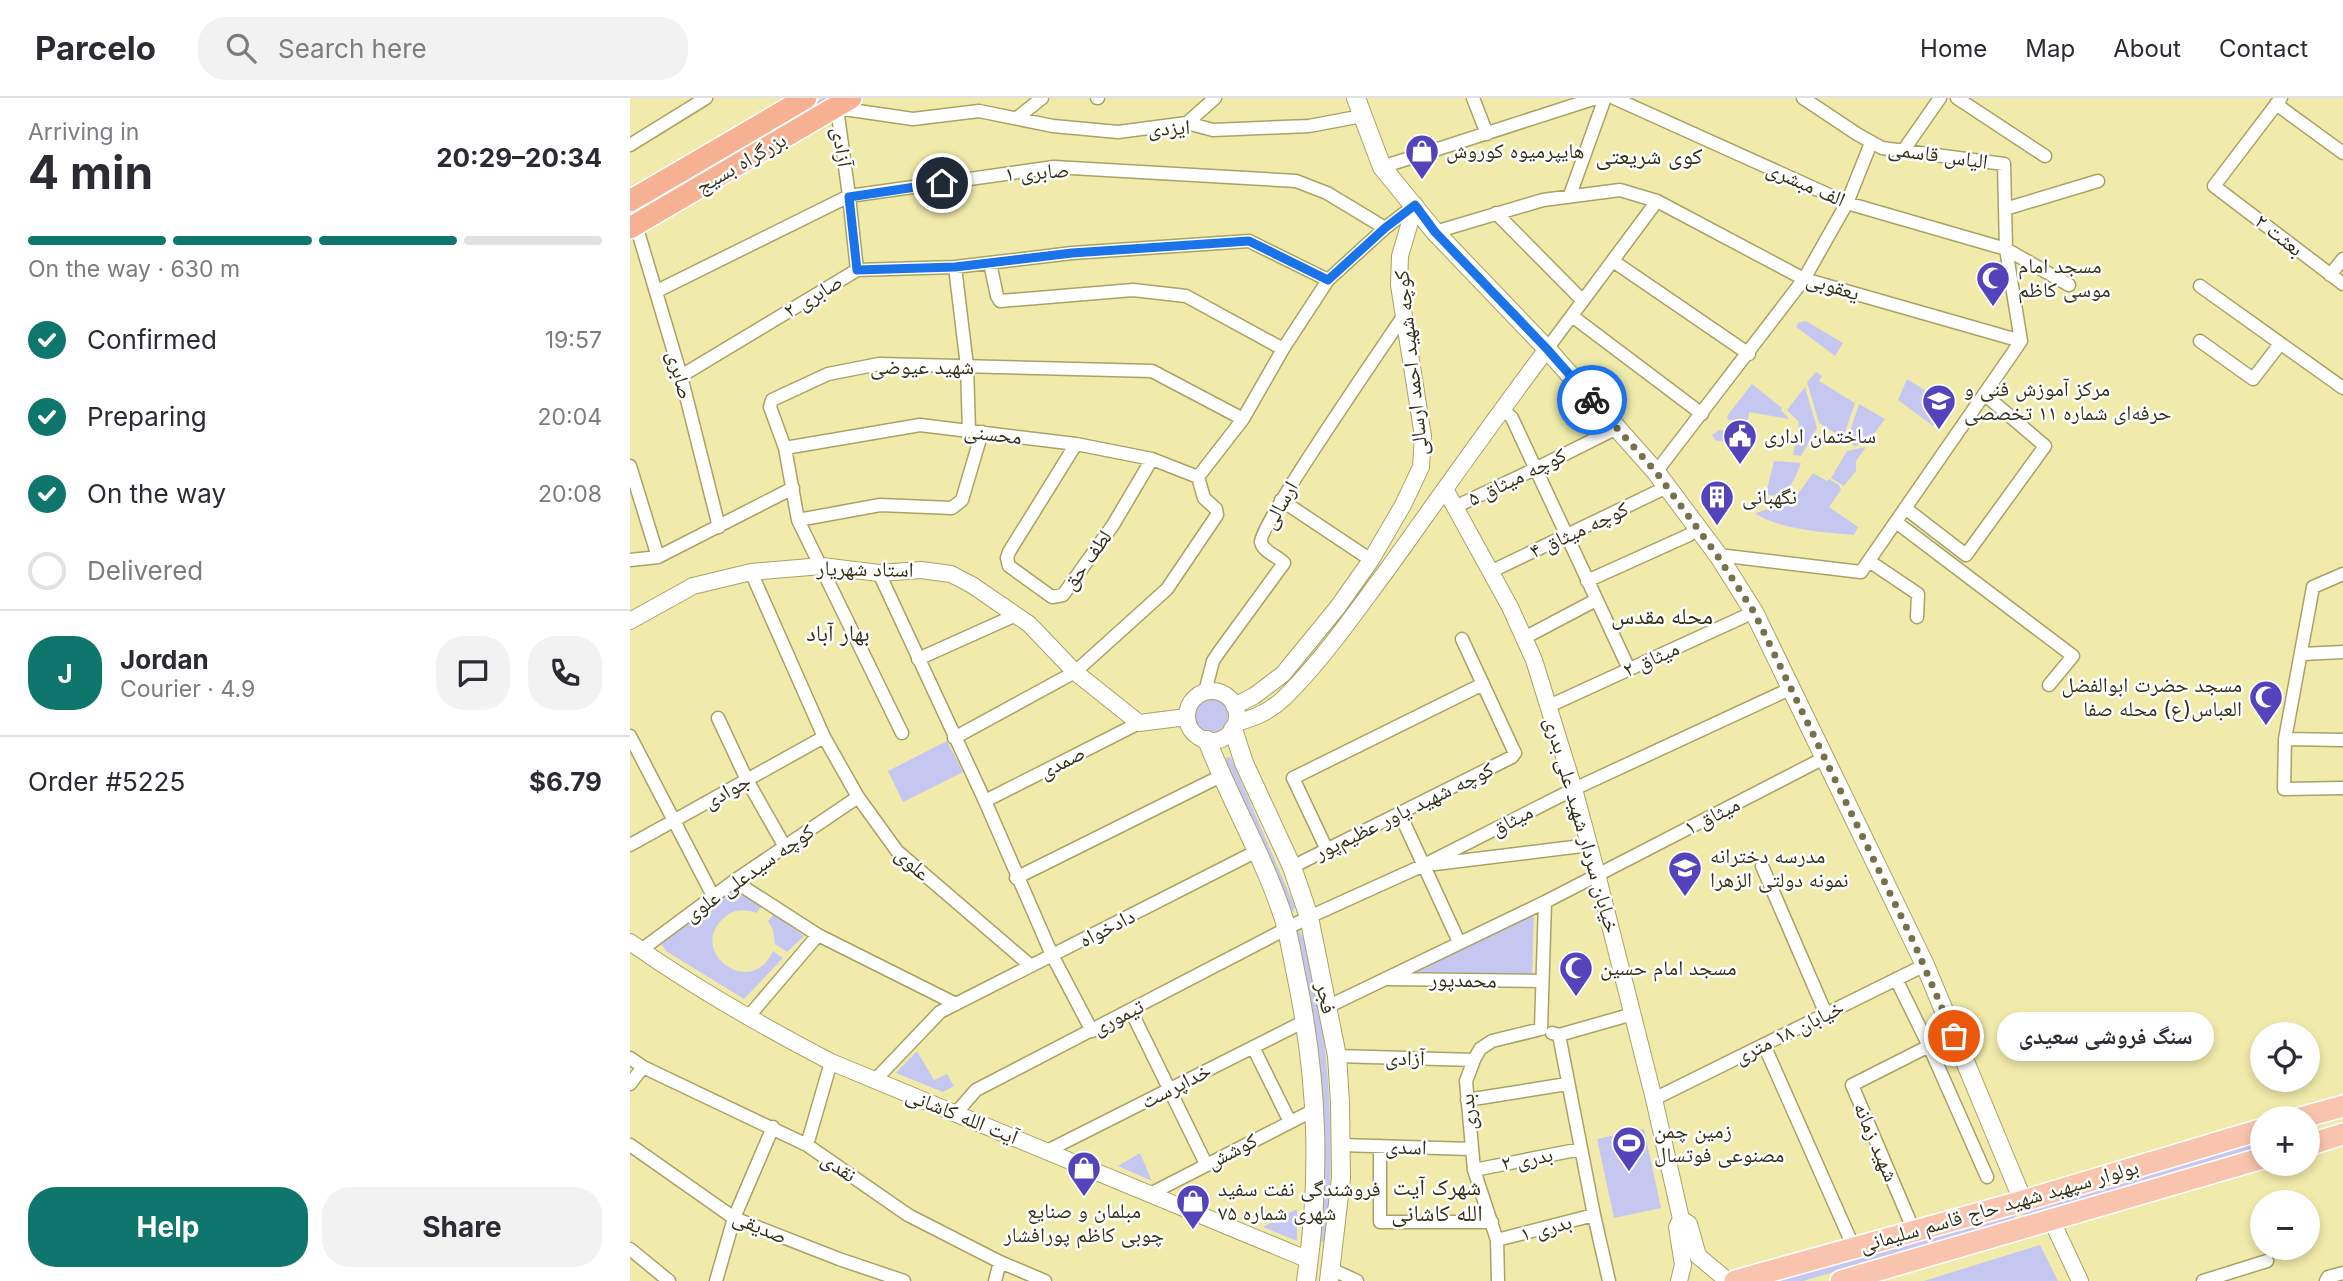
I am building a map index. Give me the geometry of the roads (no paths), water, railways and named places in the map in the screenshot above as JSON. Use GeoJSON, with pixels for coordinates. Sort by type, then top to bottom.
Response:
{"type":"FeatureCollection","features":[{"type":"Feature","properties":{"kind":"highway","name":"بزرگراه بسیج"},"geometry":{"type":"LineString","coordinates":[[630,201],[806,98]]}},
{"type":"Feature","properties":{"kind":"highway","name":"بزرگراه بسیج"},"geometry":{"type":"LineString","coordinates":[[633,227],[844,103]]}},
{"type":"Feature","properties":{"kind":"main road"},"geometry":{"type":"LineString","coordinates":[[1356,98],[1382,167],[1435,232],[1547,349],[1656,472],[1717,555],[1754,612],[1925,965],[2023,1200]]}},
{"type":"Feature","properties":{"kind":"main road","name":"فجر"},"geometry":{"type":"LineString","coordinates":[[1234,719],[1244,763],[1292,867],[1309,917],[1337,1056],[1341,1178],[1330,1275]]}},
{"type":"Feature","properties":{"kind":"main road","name":"فجر"},"geometry":{"type":"LineString","coordinates":[[1207,740],[1257,851],[1287,929],[1305,1021],[1316,1109],[1316,1176],[1306,1281]]}},
{"type":"Feature","properties":{"kind":"main road"},"geometry":{"type":"LineString","coordinates":[[2320,1112],[2343,1106]]}},
{"type":"Feature","properties":{"kind":"main road","name":"بولوار سپهبد شهید حاج قاسم سلیمانی"},"geometry":{"type":"LineString","coordinates":[[1735,1281],[2250,1133]]}},
{"type":"Feature","properties":{"kind":"main road"},"geometry":{"type":"LineString","coordinates":[[2320,1141],[2343,1134]]}},
{"type":"Feature","properties":{"kind":"main road","name":"بولوار سپهبد شهید حاج قاسم سلیمانی"},"geometry":{"type":"LineString","coordinates":[[1840,1281],[2250,1162]]}},
{"type":"Feature","properties":{"kind":"main road"},"geometry":{"type":"LineString","coordinates":[[1309,1259],[1330,1275]]}},
{"type":"Feature","properties":{"kind":"street"},"geometry":{"type":"LineString","coordinates":[[630,145],[706,98]]}},
{"type":"Feature","properties":{"kind":"street"},"geometry":{"type":"LineString","coordinates":[[844,103],[913,119],[979,111],[1017,118],[1042,98]]}},
{"type":"Feature","properties":{"kind":"street"},"geometry":{"type":"LineString","coordinates":[[1187,123],[1215,98]]}},
{"type":"Feature","properties":{"kind":"street"},"geometry":{"type":"LineString","coordinates":[[1472,98],[1487,134]]}},
{"type":"Feature","properties":{"kind":"street"},"geometry":{"type":"LineString","coordinates":[[1382,167],[1596,98]]}},
{"type":"Feature","properties":{"kind":"street"},"geometry":{"type":"LineString","coordinates":[[1570,195],[1605,98]]}},
{"type":"Feature","properties":{"kind":"street","name":"الف مبشری"},"geometry":{"type":"LineString","coordinates":[[1614,98],[1847,203],[2006,249],[2069,285]]}},
{"type":"Feature","properties":{"kind":"street","name":"الیاس قاسمی"},"geometry":{"type":"LineString","coordinates":[[1803,98],[1882,148],[2004,164],[2005,209]]}},
{"type":"Feature","properties":{"kind":"street"},"geometry":{"type":"LineString","coordinates":[[1903,151],[1940,98]]}},
{"type":"Feature","properties":{"kind":"street"},"geometry":{"type":"LineString","coordinates":[[1957,98],[2045,156]]}},
{"type":"Feature","properties":{"kind":"street"},"geometry":{"type":"LineString","coordinates":[[2278,101],[2343,153]]}},
{"type":"Feature","properties":{"kind":"street","name":"بعثت ۲"},"geometry":{"type":"LineString","coordinates":[[2278,101],[2214,186],[2343,284]]}},
{"type":"Feature","properties":{"kind":"street","name":"آزادی"},"geometry":{"type":"LineString","coordinates":[[844,103],[849,197],[857,270]]}},
{"type":"Feature","properties":{"kind":"street","name":"ایزدی"},"geometry":{"type":"LineString","coordinates":[[1017,118],[1053,126],[1118,132],[1187,123],[1213,130],[1309,126],[1362,116]]}},
{"type":"Feature","properties":{"kind":"street"},"geometry":{"type":"LineString","coordinates":[[1656,472],[1804,279],[1847,203],[1871,143]]}},
{"type":"Feature","properties":{"kind":"street","name":"صابری ۱"},"geometry":{"type":"LineString","coordinates":[[657,291],[849,197],[1054,167],[1296,181],[1327,193],[1385,228]]}},
{"type":"Feature","properties":{"kind":"street"},"geometry":{"type":"LineString","coordinates":[[1717,555],[1861,572],[2021,341],[2006,249],[2005,209],[2098,181]]}},
{"type":"Feature","properties":{"kind":"street","name":"یعقوبی"},"geometry":{"type":"LineString","coordinates":[[1435,232],[1496,213],[1570,195],[1620,190],[1657,201],[1804,279],[2021,341]]}},
{"type":"Feature","properties":{"kind":"street"},"geometry":{"type":"LineString","coordinates":[[1547,349],[1657,201]]}},
{"type":"Feature","properties":{"kind":"street"},"geometry":{"type":"LineString","coordinates":[[954,738],[1075,672],[1167,589],[1217,515],[1216,509],[1204,498],[1198,477],[1243,419],[1283,349],[1328,280],[1385,228],[1415,205]]}},
{"type":"Feature","properties":{"kind":"street","name":"کوچه شهید احمد ارسالی"},"geometry":{"type":"LineString","coordinates":[[1234,719],[1283,674],[1337,608],[1371,560],[1422,467],[1423,436],[1399,285],[1400,256],[1415,205]]}},
{"type":"Feature","properties":{"kind":"street"},"geometry":{"type":"LineString","coordinates":[[1496,213],[1583,301]]}},
{"type":"Feature","properties":{"kind":"street","name":"صابری"},"geometry":{"type":"LineString","coordinates":[[633,227],[657,291],[719,527]]}},
{"type":"Feature","properties":{"kind":"street","name":"صابری ۲"},"geometry":{"type":"LineString","coordinates":[[681,376],[857,270],[955,267],[1072,253],[1249,241],[1328,280]]}},
{"type":"Feature","properties":{"kind":"street"},"geometry":{"type":"LineString","coordinates":[[2330,275],[2343,259]]}},
{"type":"Feature","properties":{"kind":"street"},"geometry":{"type":"LineString","coordinates":[[1613,261],[1749,354]]}},
{"type":"Feature","properties":{"kind":"street"},"geometry":{"type":"LineString","coordinates":[[990,263],[1000,300],[1133,290],[1186,296],[1283,349]]}},
{"type":"Feature","properties":{"kind":"street"},"geometry":{"type":"LineString","coordinates":[[798,520],[880,505],[952,508],[962,500],[976,431],[955,267]]}},
{"type":"Feature","properties":{"kind":"street"},"geometry":{"type":"LineString","coordinates":[[2200,286],[2343,388]]}},
{"type":"Feature","properties":{"kind":"street","name":"ارسالی"},"geometry":{"type":"LineString","coordinates":[[1205,692],[1213,662],[1219,652],[1284,563],[1261,543],[1262,536],[1281,500],[1404,314]]}},
{"type":"Feature","properties":{"kind":"street"},"geometry":{"type":"LineString","coordinates":[[1572,316],[1702,414]]}},
{"type":"Feature","properties":{"kind":"street"},"geometry":{"type":"LineString","coordinates":[[2200,341],[2253,379],[2280,344]]}},
{"type":"Feature","properties":{"kind":"street","name":"کوچه شهید احمد ارسالی"},"geometry":{"type":"LineString","coordinates":[[1234,719],[1256,717],[1281,701],[1315,663],[1352,618],[1547,349]]}},
{"type":"Feature","properties":{"kind":"street","name":"شهید عیوضی"},"geometry":{"type":"LineString","coordinates":[[902,733],[798,520],[785,448],[770,407],[775,397],[828,374],[879,364],[1152,371],[1243,419]]}},
{"type":"Feature","properties":{"kind":"street"},"geometry":{"type":"LineString","coordinates":[[1905,508],[1966,555],[2045,446],[1984,394]]}},
{"type":"Feature","properties":{"kind":"street"},"geometry":{"type":"LineString","coordinates":[[1502,408],[1512,418],[1629,669]]}},
{"type":"Feature","properties":{"kind":"street","name":"محسنی"},"geometry":{"type":"LineString","coordinates":[[785,448],[920,425],[1076,444],[1153,458],[1198,477]]}},
{"type":"Feature","properties":{"kind":"street","name":"کوچه میثاق ۵"},"geometry":{"type":"LineString","coordinates":[[1455,507],[1617,428]]}},
{"type":"Feature","properties":{"kind":"street","name":"لطف حق"},"geometry":{"type":"LineString","coordinates":[[1076,444],[1007,558],[1009,566],[1052,597],[1063,595],[1113,525],[1153,458]]}},
{"type":"Feature","properties":{"kind":"street"},"geometry":{"type":"LineString","coordinates":[[630,466],[657,557]]}},
{"type":"Feature","properties":{"kind":"street"},"geometry":{"type":"LineString","coordinates":[[630,560],[657,557],[793,488]]}},
{"type":"Feature","properties":{"kind":"street","name":"کوچه میثاق ۴"},"geometry":{"type":"LineString","coordinates":[[1490,572],[1667,488]]}},
{"type":"Feature","properties":{"kind":"street","name":"خیابان سردار شهید علی بدری"},"geometry":{"type":"LineString","coordinates":[[1445,489],[1534,660],[1574,789],[1633,1014],[1681,1219],[1677,1227],[1683,1265],[1679,1281]]}},
{"type":"Feature","properties":{"kind":"street"},"geometry":{"type":"LineString","coordinates":[[1281,500],[1371,560]]}},
{"type":"Feature","properties":{"kind":"street"},"geometry":{"type":"LineString","coordinates":[[1896,522],[2073,656],[2049,685]]}},
{"type":"Feature","properties":{"kind":"street"},"geometry":{"type":"LineString","coordinates":[[1587,581],[1689,535],[1697,528]]}},
{"type":"Feature","properties":{"kind":"street"},"geometry":{"type":"LineString","coordinates":[[1869,561],[1918,594],[1917,617]]}},
{"type":"Feature","properties":{"kind":"street","name":"استاد شهریار"},"geometry":{"type":"LineString","coordinates":[[630,621],[693,586],[751,572],[822,566],[879,573],[921,570],[951,574],[972,584],[1029,624],[1075,672],[1139,723]]}},
{"type":"Feature","properties":{"kind":"street","name":"علوی"},"geometry":{"type":"LineString","coordinates":[[751,572],[824,737],[858,797],[897,851],[1031,966]]}},
{"type":"Feature","properties":{"kind":"street"},"geometry":{"type":"LineString","coordinates":[[879,573],[985,801],[1052,956],[1092,1031]]}},
{"type":"Feature","properties":{"kind":"street"},"geometry":{"type":"LineString","coordinates":[[2343,574],[2313,587],[2285,739],[2284,789],[2343,788]]}},
{"type":"Feature","properties":{"kind":"street"},"geometry":{"type":"LineString","coordinates":[[1524,638],[1596,600]]}},
{"type":"Feature","properties":{"kind":"street","name":"میثاق ۲"},"geometry":{"type":"LineString","coordinates":[[1549,706],[1754,612]]}},
{"type":"Feature","properties":{"kind":"street"},"geometry":{"type":"LineString","coordinates":[[918,659],[1016,615]]}},
{"type":"Feature","properties":{"kind":"street"},"geometry":{"type":"LineString","coordinates":[[1327,850],[1293,778],[1483,684],[1462,639]]}},
{"type":"Feature","properties":{"kind":"street"},"geometry":{"type":"LineString","coordinates":[[1303,649],[1305,659],[1315,663]]}},
{"type":"Feature","properties":{"kind":"street"},"geometry":{"type":"LineString","coordinates":[[2301,654],[2343,652]]}},
{"type":"Feature","properties":{"kind":"street","name":"کوچه شهید یاور عظیم‌پور"},"geometry":{"type":"LineString","coordinates":[[1292,867],[1512,757],[1515,753],[1483,684]]}},
{"type":"Feature","properties":{"kind":"street","name":"میثاق"},"geometry":{"type":"LineString","coordinates":[[1309,917],[1424,865],[1574,789],[1791,688]]}},
{"type":"Feature","properties":{"kind":"street"},"geometry":{"type":"LineString","coordinates":[[1205,692],[1225,695],[1234,719],[1222,739],[1207,740],[1193,732],[1187,717],[1191,702],[1205,692]]}},
{"type":"Feature","properties":{"kind":"street"},"geometry":{"type":"LineString","coordinates":[[1139,723],[1187,717]]}},
{"type":"Feature","properties":{"kind":"street"},"geometry":{"type":"LineString","coordinates":[[718,718],[747,780],[785,846]]}},
{"type":"Feature","properties":{"kind":"street","name":"صمدی"},"geometry":{"type":"LineString","coordinates":[[985,801],[1139,723]]}},
{"type":"Feature","properties":{"kind":"street"},"geometry":{"type":"LineString","coordinates":[[630,736],[713,896]]}},
{"type":"Feature","properties":{"kind":"street","name":"جوادی"},"geometry":{"type":"LineString","coordinates":[[630,845],[824,737]]}},
{"type":"Feature","properties":{"kind":"street"},"geometry":{"type":"LineString","coordinates":[[2285,739],[2343,740]]}},
{"type":"Feature","properties":{"kind":"street","name":"میثاق ۱"},"geometry":{"type":"LineString","coordinates":[[1597,874],[1826,757]]}},
{"type":"Feature","properties":{"kind":"street"},"geometry":{"type":"LineString","coordinates":[[1016,878],[1221,776]]}},
{"type":"Feature","properties":{"kind":"street","name":"کوچه سیدعلی علوی"},"geometry":{"type":"LineString","coordinates":[[636,946],[858,797]]}},
{"type":"Feature","properties":{"kind":"street"},"geometry":{"type":"LineString","coordinates":[[1400,814],[1459,942]]}},
{"type":"Feature","properties":{"kind":"street"},"geometry":{"type":"LineString","coordinates":[[1424,865],[1590,845]]}},
{"type":"Feature","properties":{"kind":"street","name":"دادخواه"},"geometry":{"type":"LineString","coordinates":[[876,1080],[940,1012],[1257,851]]}},
{"type":"Feature","properties":{"kind":"street"},"geometry":{"type":"LineString","coordinates":[[1762,866],[1826,1014]]}},
{"type":"Feature","properties":{"kind":"street"},"geometry":{"type":"LineString","coordinates":[[1327,1007],[1545,902],[1597,874]]}},
{"type":"Feature","properties":{"kind":"street"},"geometry":{"type":"LineString","coordinates":[[734,881],[818,935],[956,1004]]}},
{"type":"Feature","properties":{"kind":"street"},"geometry":{"type":"LineString","coordinates":[[1541,1029],[1545,902]]}},
{"type":"Feature","properties":{"kind":"street","name":"تیموری"},"geometry":{"type":"LineString","coordinates":[[956,1113],[976,1090],[1309,917]]}},
{"type":"Feature","properties":{"kind":"street"},"geometry":{"type":"LineString","coordinates":[[749,1016],[818,935]]}},
{"type":"Feature","properties":{"kind":"street","name":"آیت الله کاشانی"},"geometry":{"type":"LineString","coordinates":[[636,946],[749,1016],[831,1062],[1309,1259]]}},
{"type":"Feature","properties":{"kind":"street","name":"خیابان ۱۸ متری"},"geometry":{"type":"LineString","coordinates":[[1654,1099],[1925,965]]}},
{"type":"Feature","properties":{"kind":"street","name":"محمدپور"},"geometry":{"type":"LineString","coordinates":[[1385,978],[1541,981]]}},
{"type":"Feature","properties":{"kind":"street"},"geometry":{"type":"LineString","coordinates":[[1896,979],[1987,1177]]}},
{"type":"Feature","properties":{"kind":"street"},"geometry":{"type":"LineString","coordinates":[[1131,1011],[1206,1164]]}},
{"type":"Feature","properties":{"kind":"street"},"geometry":{"type":"LineString","coordinates":[[1474,1060],[1480,1049],[1492,1041],[1541,1029],[1559,1035],[1633,1014]]}},
{"type":"Feature","properties":{"kind":"street","name":"خداپرست"},"geometry":{"type":"LineString","coordinates":[[1047,1151],[1305,1021]]}},
{"type":"Feature","properties":{"kind":"street"},"geometry":{"type":"LineString","coordinates":[[1559,1035],[1609,1281]]}},
{"type":"Feature","properties":{"kind":"street"},"geometry":{"type":"LineString","coordinates":[[1763,1045],[1854,1248]]}},
{"type":"Feature","properties":{"kind":"street","name":"شهید زمانه"},"geometry":{"type":"LineString","coordinates":[[1914,1231],[1852,1085],[1929,1046]]}},
{"type":"Feature","properties":{"kind":"street"},"geometry":{"type":"LineString","coordinates":[[1253,1047],[1290,1122]]}},
{"type":"Feature","properties":{"kind":"street","name":"آزادی"},"geometry":{"type":"LineString","coordinates":[[1337,1056],[1474,1060]]}},
{"type":"Feature","properties":{"kind":"street","name":"نقدی"},"geometry":{"type":"LineString","coordinates":[[630,1058],[643,1067],[807,1144],[908,1215],[1000,1262],[1045,1281]]}},
{"type":"Feature","properties":{"kind":"street","name":"بدری"},"geometry":{"type":"LineString","coordinates":[[1474,1060],[1466,1081],[1471,1149],[1474,1170],[1497,1240],[1498,1281]]}},
{"type":"Feature","properties":{"kind":"street"},"geometry":{"type":"LineString","coordinates":[[807,1144],[831,1062]]}},
{"type":"Feature","properties":{"kind":"street"},"geometry":{"type":"LineString","coordinates":[[630,1084],[643,1067]]}},
{"type":"Feature","properties":{"kind":"street"},"geometry":{"type":"LineString","coordinates":[[1467,1100],[1567,1084]]}},
{"type":"Feature","properties":{"kind":"street","name":"کوشش"},"geometry":{"type":"LineString","coordinates":[[1150,1194],[1316,1109]]}},
{"type":"Feature","properties":{"kind":"street"},"geometry":{"type":"LineString","coordinates":[[716,1281],[734,1218],[773,1127]]}},
{"type":"Feature","properties":{"kind":"street","name":"صدیقی"},"geometry":{"type":"LineString","coordinates":[[630,1145],[734,1218],[904,1281]]}},
{"type":"Feature","properties":{"kind":"street","name":"اسدی"},"geometry":{"type":"LineString","coordinates":[[1341,1145],[1471,1149]]}},
{"type":"Feature","properties":{"kind":"street"},"geometry":{"type":"LineString","coordinates":[[1381,1146],[1380,1222],[1492,1222]]}},
{"type":"Feature","properties":{"kind":"street","name":"بدری ۲"},"geometry":{"type":"LineString","coordinates":[[1474,1170],[1581,1149]]}},
{"type":"Feature","properties":{"kind":"street","name":"بدری ۱"},"geometry":{"type":"LineString","coordinates":[[1497,1240],[1594,1215]]}},
{"type":"Feature","properties":{"kind":"street","name":"خیابان سردار شهید علی بدری"},"geometry":{"type":"LineString","coordinates":[[1681,1219],[1689,1224],[1698,1256],[1728,1281]]}},
{"type":"Feature","properties":{"kind":"street"},"geometry":{"type":"LineString","coordinates":[[2052,1221],[2080,1281]]}},
{"type":"Feature","properties":{"kind":"street"},"geometry":{"type":"LineString","coordinates":[[630,1249],[669,1281]]}},
{"type":"Feature","properties":{"kind":"street"},"geometry":{"type":"LineString","coordinates":[[2203,1281],[2267,1261]]}},
{"type":"Feature","properties":{"kind":"street"},"geometry":{"type":"LineString","coordinates":[[995,1281],[1000,1262]]}},
{"type":"Feature","properties":{"kind":"street"},"geometry":{"type":"LineString","coordinates":[[2326,1281],[2328,1277],[2343,1273]]}},
{"type":"Feature","properties":{"kind":"street"},"geometry":{"type":"LineString","coordinates":[[1330,1275],[1357,1281]]}},
{"type":"Feature","properties":{"kind":"place","name":"هایپرمیوه کوروش"},"geometry":{"type":"Point","coordinates":[1422,181]}},
{"type":"Feature","properties":{"kind":"place","name":"مسجد امام موسی کاظم"},"geometry":{"type":"Point","coordinates":[1993,308]}},
{"type":"Feature","properties":{"kind":"place","name":"مرکز آموزش فنی و حرفه‌ای شماره ۱۱ تخصصی"},"geometry":{"type":"Point","coordinates":[1939,431]}},
{"type":"Feature","properties":{"kind":"place","name":"ساختمان اداری"},"geometry":{"type":"Point","coordinates":[1740,466]}},
{"type":"Feature","properties":{"kind":"place","name":"نگهبانی"},"geometry":{"type":"Point","coordinates":[1717,527]}},
{"type":"Feature","properties":{"kind":"place","name":"مسجد حضرت ابوالفضل العباس(ع) محله صفا"},"geometry":{"type":"Point","coordinates":[2266,727]}},
{"type":"Feature","properties":{"kind":"place","name":"مدرسه دخترانه نمونه دولتی الزهرا"},"geometry":{"type":"Point","coordinates":[1685,898]}},
{"type":"Feature","properties":{"kind":"place","name":"مسجد امام حسین"},"geometry":{"type":"Point","coordinates":[1576,998]}},
{"type":"Feature","properties":{"kind":"place","name":"سنگ فروشی سعیدی"},"geometry":{"type":"Point","coordinates":[1954,1036]}},
{"type":"Feature","properties":{"kind":"place","name":"زمین چمن مصنوعی فوتسال"},"geometry":{"type":"Point","coordinates":[1629,1173]}},
{"type":"Feature","properties":{"kind":"place","name":"مبلمان و صنایع چوبی کاظم پورافشار"},"geometry":{"type":"Point","coordinates":[1084,1198]}},
{"type":"Feature","properties":{"kind":"place","name":"فروشندگی نفت سفید شهری شماره ۷۵"},"geometry":{"type":"Point","coordinates":[1193,1231]}},
{"type":"Feature","properties":{"kind":"district","name":"کوی شریعتی"},"geometry":{"type":"Point","coordinates":[1649,156]}},
{"type":"Feature","properties":{"kind":"district","name":"محله مقدس"},"geometry":{"type":"Point","coordinates":[1662,616]}},
{"type":"Feature","properties":{"kind":"district","name":"بهار آباد"},"geometry":{"type":"Point","coordinates":[838,633]}},
{"type":"Feature","properties":{"kind":"district","name":"شهرک آیت الله کاشانی"},"geometry":{"type":"Point","coordinates":[1437,1200]}}]}
